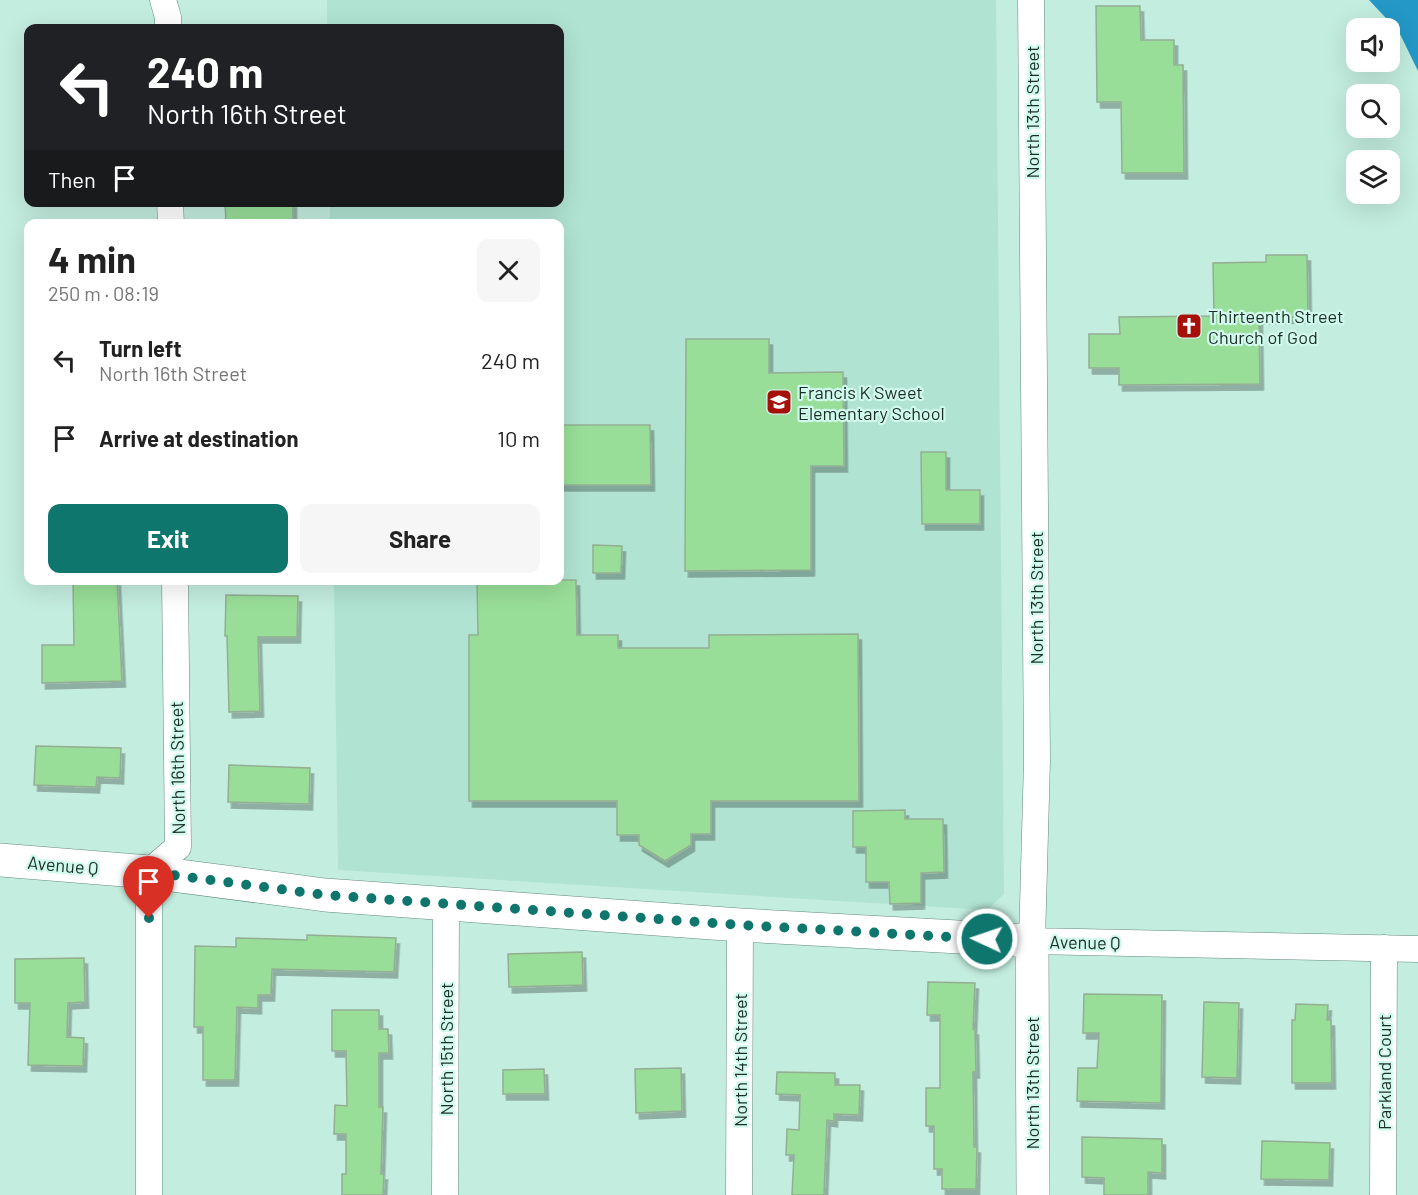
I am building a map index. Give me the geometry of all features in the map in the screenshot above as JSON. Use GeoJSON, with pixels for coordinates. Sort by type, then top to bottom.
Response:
{"type":"FeatureCollection","features":[{"type":"Feature","properties":{"kind":"street"},"geometry":{"type":"LineString","coordinates":[[163,0],[168,24]]}},
{"type":"Feature","properties":{"kind":"street","name":"North 13th Street"},"geometry":{"type":"LineString","coordinates":[[1031,0],[1037,750],[1032,941],[1033,1195]]}},
{"type":"Feature","properties":{"kind":"street","name":"North 16th Street"},"geometry":{"type":"LineString","coordinates":[[149,872],[177,847],[175,585]]}},
{"type":"Feature","properties":{"kind":"street","name":"Avenue Q"},"geometry":{"type":"LineString","coordinates":[[0,860],[149,872],[325,895],[740,925],[1032,941],[1418,949]]}},
{"type":"Feature","properties":{"kind":"street"},"geometry":{"type":"LineString","coordinates":[[149,872],[149,1195]]}},
{"type":"Feature","properties":{"kind":"street","name":"North 15th Street"},"geometry":{"type":"LineString","coordinates":[[446,903],[446,1195]]}},
{"type":"Feature","properties":{"kind":"street","name":"North 14th Street"},"geometry":{"type":"LineString","coordinates":[[739,1195],[740,925]]}},
{"type":"Feature","properties":{"kind":"street","name":"Parkland Court"},"geometry":{"type":"LineString","coordinates":[[1383,1195],[1384,948]]}},
{"type":"Feature","properties":{"kind":"shaded area","name":"Francis K Sweet Elementary School"},"geometry":{"type":"Polygon","coordinates":[[[327,0],[996,0],[1004,894],[987,910],[338,870],[334,585],[564,585],[564,219],[330,219],[330,207],[564,207],[564,24],[327,24],[327,0]]]}},
{"type":"Feature","properties":{"kind":"water"},"geometry":{"type":"Polygon","coordinates":[[[1369,0],[1418,0],[1418,71],[1400,34],[1400,18],[1386,18],[1369,0]]]}},
{"type":"Feature","properties":{"kind":"building"},"geometry":{"type":"Polygon","coordinates":[[[1096,6],[1140,6],[1141,40],[1174,40],[1174,65],[1183,65],[1184,173],[1122,173],[1121,102],[1097,102],[1096,6]]]}},
{"type":"Feature","properties":{"kind":"building"},"geometry":{"type":"Polygon","coordinates":[[[225,207],[293,207],[293,219],[226,219],[225,207]]]}},
{"type":"Feature","properties":{"kind":"building","name":"Thirteenth Street Church of God"},"geometry":{"type":"Polygon","coordinates":[[[1266,255],[1307,255],[1308,317],[1259,318],[1260,384],[1119,385],[1119,368],[1089,368],[1089,334],[1120,334],[1119,317],[1214,316],[1213,263],[1266,262],[1266,255]]]}},
{"type":"Feature","properties":{"kind":"building"},"geometry":{"type":"Polygon","coordinates":[[[686,339],[769,339],[769,373],[843,372],[844,466],[811,466],[811,570],[685,571],[686,339]]]}},
{"type":"Feature","properties":{"kind":"building"},"geometry":{"type":"Polygon","coordinates":[[[564,425],[650,425],[651,485],[564,485],[564,425]]]}},
{"type":"Feature","properties":{"kind":"building"},"geometry":{"type":"Polygon","coordinates":[[[921,452],[946,452],[946,490],[980,490],[980,524],[922,524],[921,452]]]}},
{"type":"Feature","properties":{"kind":"building"},"geometry":{"type":"Polygon","coordinates":[[[593,545],[622,546],[621,573],[593,573],[593,545]]]}},
{"type":"Feature","properties":{"kind":"building"},"geometry":{"type":"Polygon","coordinates":[[[564,580],[576,580],[577,635],[618,635],[618,648],[709,648],[709,635],[858,634],[859,801],[711,801],[711,834],[691,834],[691,845],[665,861],[639,845],[639,835],[617,835],[617,801],[469,801],[469,635],[478,635],[477,585],[564,585],[564,580]]]}},
{"type":"Feature","properties":{"kind":"building"},"geometry":{"type":"Polygon","coordinates":[[[73,585],[117,585],[122,681],[42,683],[42,645],[74,645],[73,585]]]}},
{"type":"Feature","properties":{"kind":"building"},"geometry":{"type":"Polygon","coordinates":[[[226,595],[298,596],[297,637],[258,637],[260,711],[229,712],[227,636],[225,636],[226,595]]]}},
{"type":"Feature","properties":{"kind":"building"},"geometry":{"type":"Polygon","coordinates":[[[36,746],[121,748],[120,778],[97,777],[96,787],[34,785],[36,746]]]}},
{"type":"Feature","properties":{"kind":"building"},"geometry":{"type":"Polygon","coordinates":[[[229,765],[310,768],[309,804],[228,802],[229,765]]]}},
{"type":"Feature","properties":{"kind":"building"},"geometry":{"type":"Polygon","coordinates":[[[905,810],[905,819],[943,819],[944,872],[921,873],[921,903],[890,904],[889,882],[866,882],[866,847],[853,847],[853,811],[905,810]]]}},
{"type":"Feature","properties":{"kind":"building"},"geometry":{"type":"Polygon","coordinates":[[[307,935],[396,938],[394,972],[272,969],[271,995],[258,995],[258,1008],[237,1007],[235,1080],[203,1080],[203,1027],[194,1027],[195,946],[236,947],[236,938],[307,940],[307,935]]]}},
{"type":"Feature","properties":{"kind":"building"},"geometry":{"type":"Polygon","coordinates":[[[582,952],[583,985],[509,987],[508,954],[582,952]]]}},
{"type":"Feature","properties":{"kind":"building"},"geometry":{"type":"Polygon","coordinates":[[[84,958],[85,1002],[68,1003],[67,1037],[84,1038],[83,1066],[28,1065],[30,1003],[15,1003],[15,959],[84,958]]]}},
{"type":"Feature","properties":{"kind":"building"},"geometry":{"type":"Polygon","coordinates":[[[928,982],[975,983],[973,1029],[975,1029],[976,1072],[973,1072],[974,1147],[977,1147],[976,1189],[942,1189],[942,1169],[934,1169],[934,1126],[926,1126],[926,1088],[940,1088],[940,1015],[927,1015],[928,982]]]}},
{"type":"Feature","properties":{"kind":"building"},"geometry":{"type":"Polygon","coordinates":[[[1084,994],[1162,995],[1161,1103],[1077,1101],[1078,1068],[1097,1068],[1099,1033],[1083,1033],[1084,994]]]}},
{"type":"Feature","properties":{"kind":"building"},"geometry":{"type":"Polygon","coordinates":[[[1204,1002],[1239,1003],[1237,1078],[1202,1077],[1204,1002]]]}},
{"type":"Feature","properties":{"kind":"building"},"geometry":{"type":"Polygon","coordinates":[[[1296,1004],[1328,1005],[1327,1020],[1331,1020],[1332,1083],[1292,1083],[1292,1020],[1295,1020],[1296,1004]]]}},
{"type":"Feature","properties":{"kind":"building"},"geometry":{"type":"Polygon","coordinates":[[[332,1010],[379,1010],[379,1029],[388,1029],[389,1053],[379,1053],[379,1107],[383,1107],[381,1174],[384,1174],[383,1195],[342,1195],[342,1174],[346,1174],[346,1134],[334,1134],[335,1105],[347,1106],[346,1051],[332,1051],[332,1010]]]}},
{"type":"Feature","properties":{"kind":"building"},"geometry":{"type":"Polygon","coordinates":[[[681,1068],[682,1111],[636,1113],[635,1069],[681,1068]]]}},
{"type":"Feature","properties":{"kind":"building"},"geometry":{"type":"Polygon","coordinates":[[[544,1069],[545,1094],[503,1094],[503,1070],[544,1069]]]}},
{"type":"Feature","properties":{"kind":"building"},"geometry":{"type":"Polygon","coordinates":[[[777,1072],[835,1073],[835,1085],[860,1085],[859,1115],[834,1114],[834,1121],[827,1120],[824,1195],[792,1195],[794,1155],[786,1155],[787,1129],[799,1130],[800,1095],[776,1094],[777,1072]]]}},
{"type":"Feature","properties":{"kind":"building"},"geometry":{"type":"Polygon","coordinates":[[[1082,1137],[1162,1139],[1162,1173],[1148,1172],[1148,1195],[1104,1195],[1104,1178],[1082,1177],[1082,1137]]]}},
{"type":"Feature","properties":{"kind":"building"},"geometry":{"type":"Polygon","coordinates":[[[1262,1141],[1330,1143],[1329,1180],[1261,1179],[1262,1141]]]}},
{"type":"Feature","properties":{"kind":"place","name":"Thirteenth Street Church of God"},"geometry":{"type":"Point","coordinates":[1189,326]}},
{"type":"Feature","properties":{"kind":"place","name":"Francis K Sweet Elementary School"},"geometry":{"type":"Point","coordinates":[779,402]}},
{"type":"Feature","properties":{"kind":"route"},"geometry":{"type":"LineString","coordinates":[[149,918],[149,872],[325,895],[740,925],[987,939]]}}]}
